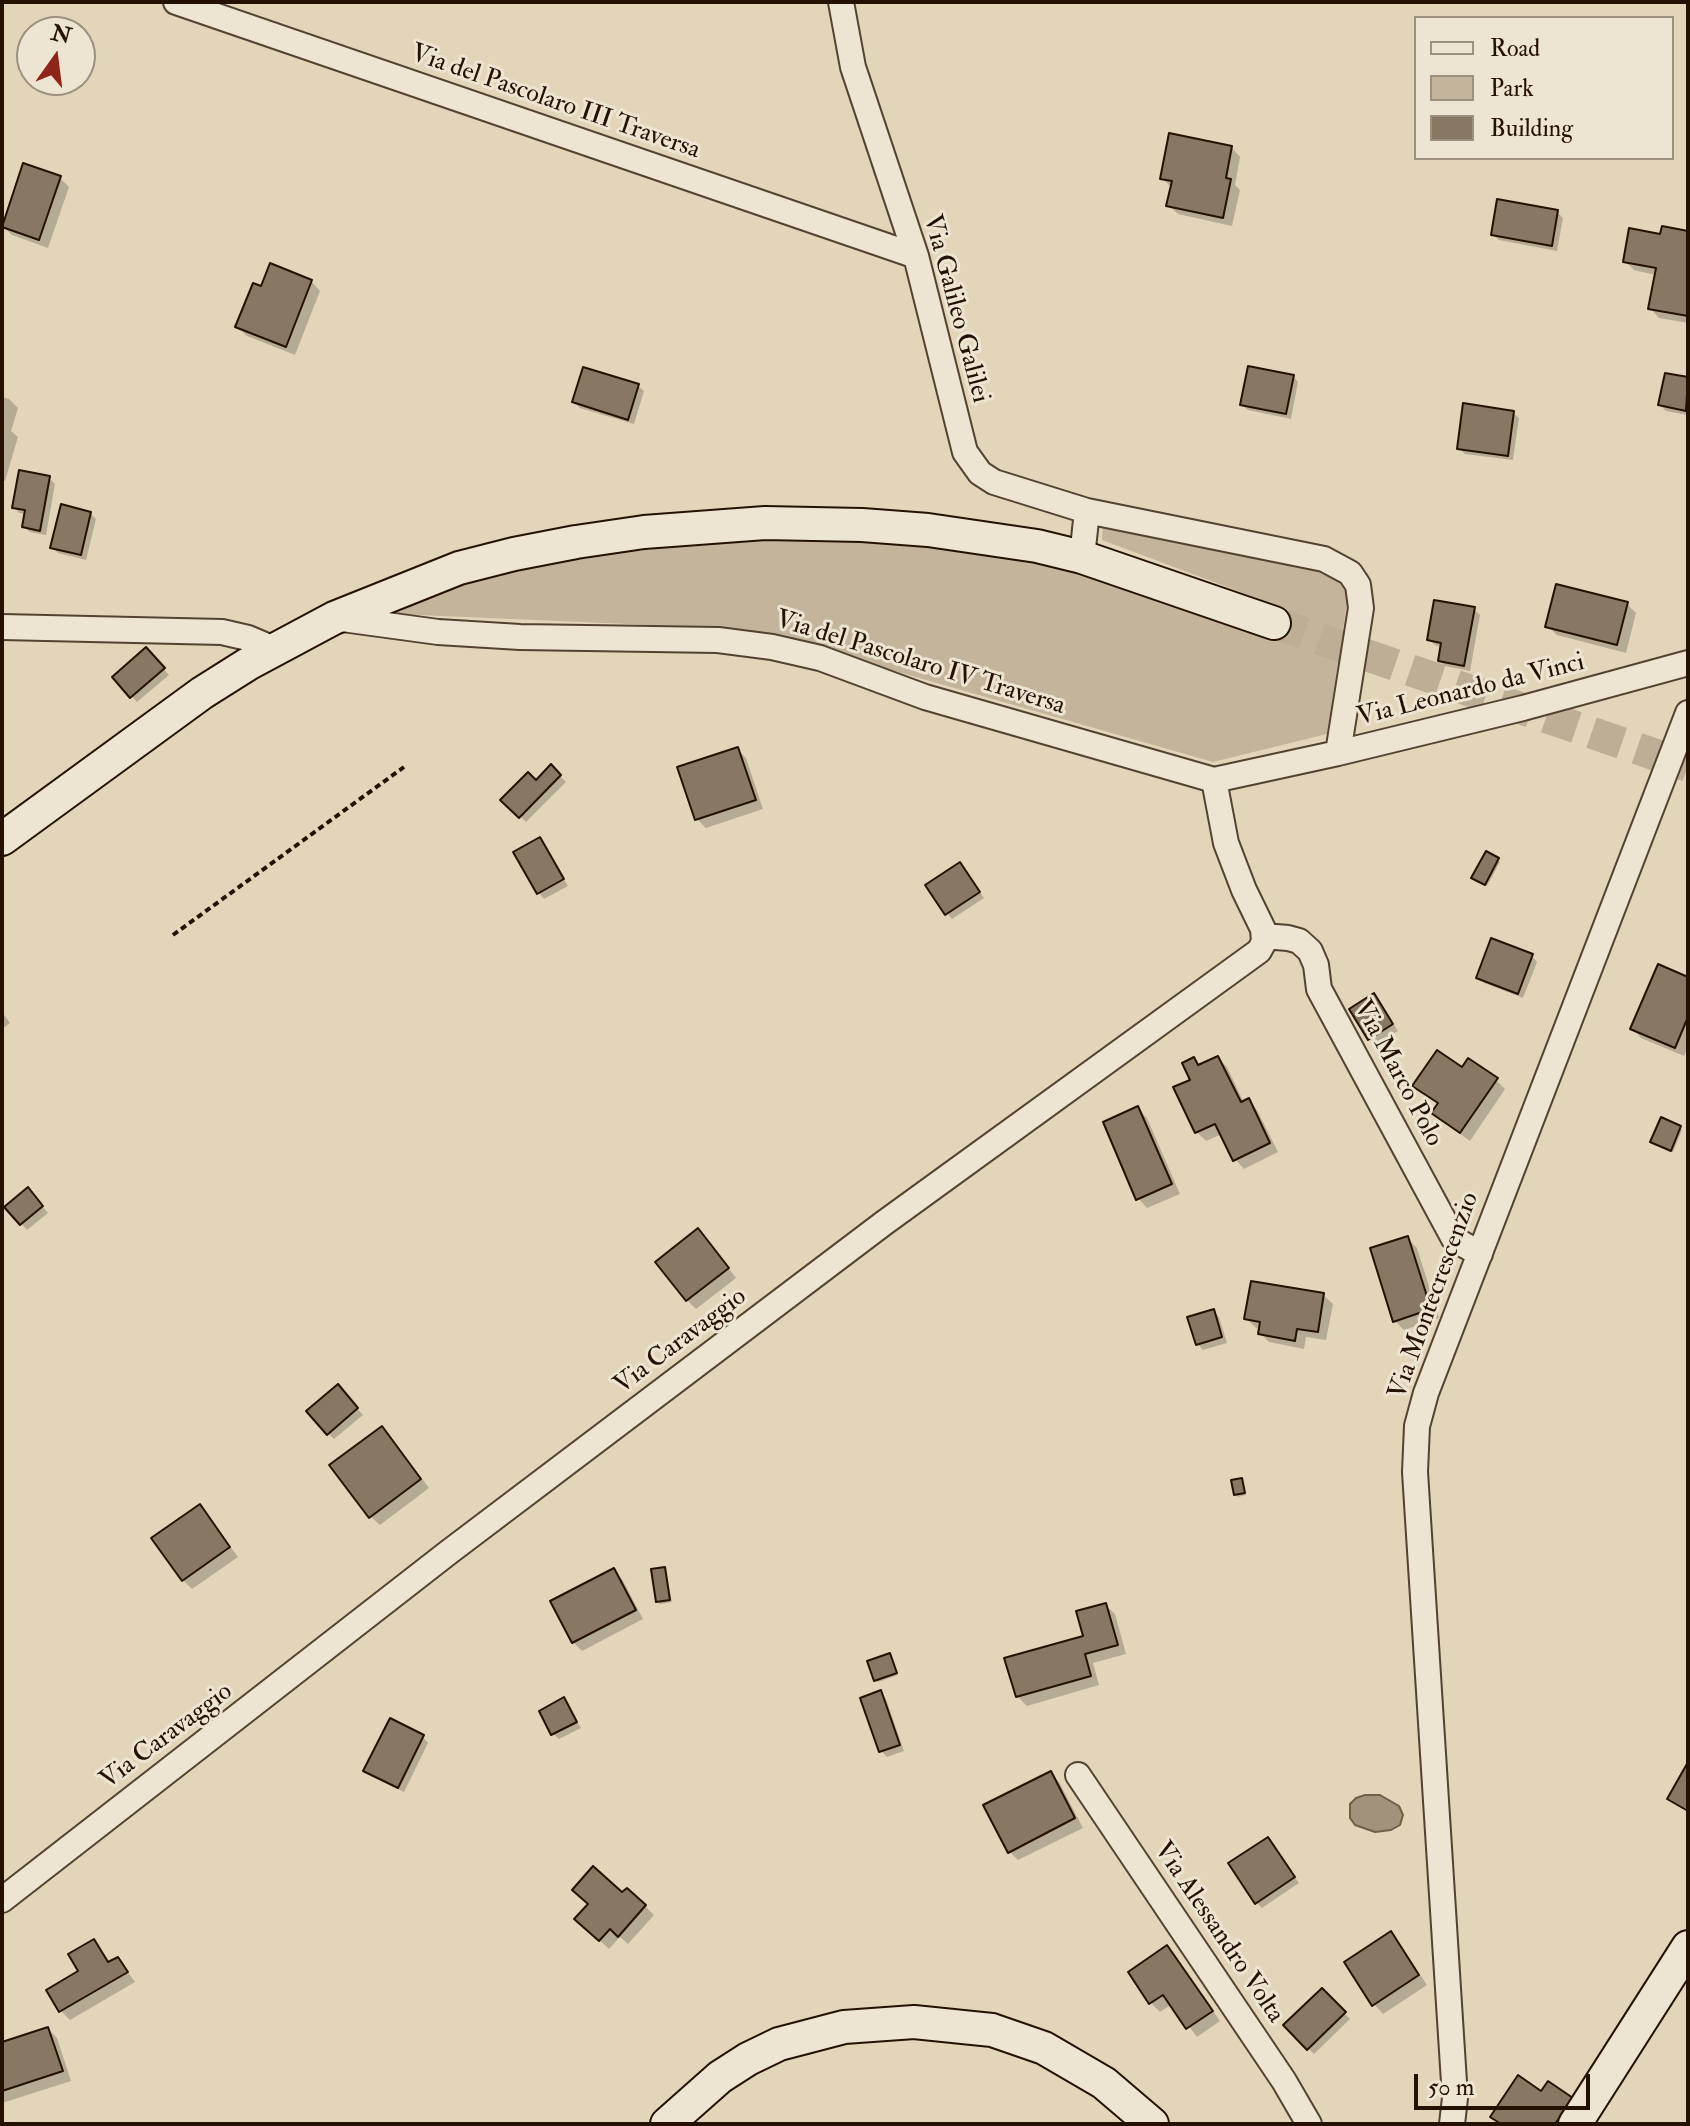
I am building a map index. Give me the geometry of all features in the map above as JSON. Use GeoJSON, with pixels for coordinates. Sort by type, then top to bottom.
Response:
{"type":"FeatureCollection","features":[{"type":"Feature","properties":{"kind":"main road"},"geometry":{"type":"LineString","coordinates":[[2,839],[182,707],[274,649],[334,618],[426,580],[486,561],[610,537],[706,526],[789,523],[907,528],[989,538],[1082,557],[1274,623]]}},
{"type":"Feature","properties":{"kind":"main road"},"geometry":{"type":"LineString","coordinates":[[1575,2124],[1688,1947]]}},
{"type":"Feature","properties":{"kind":"main road"},"geometry":{"type":"LineString","coordinates":[[667,2124],[720,2077],[771,2048],[844,2027],[914,2022],[992,2030],[1044,2048],[1104,2083],[1152,2124]]}},
{"type":"Feature","properties":{"kind":"street","name":"Via del Pascolaro III Traversa"},"geometry":{"type":"LineString","coordinates":[[176,2],[916,256]]}},
{"type":"Feature","properties":{"kind":"street","name":"Via Galileo Galilei"},"geometry":{"type":"LineString","coordinates":[[841,2],[856,78],[916,256],[959,435],[969,460],[980,473],[1003,486],[1087,511]]}},
{"type":"Feature","properties":{"kind":"street"},"geometry":{"type":"LineString","coordinates":[[1082,557],[1087,511]]}},
{"type":"Feature","properties":{"kind":"street","name":"Via Leonardo da Vinci"},"geometry":{"type":"LineString","coordinates":[[1087,511],[1324,559],[1350,573],[1358,585],[1361,608],[1338,753],[1523,708],[1688,663]]}},
{"type":"Feature","properties":{"kind":"street","name":"Via del Pascolaro IV Traversa"},"geometry":{"type":"LineString","coordinates":[[334,618],[479,635],[718,640],[760,644],[820,658],[925,697],[1214,780],[1338,753]]}},
{"type":"Feature","properties":{"kind":"street"},"geometry":{"type":"LineString","coordinates":[[2,627],[222,632],[274,649]]}},
{"type":"Feature","properties":{"kind":"street","name":"Via Montecrescenzio"},"geometry":{"type":"LineString","coordinates":[[1452,2124],[1455,2098],[1415,1459],[1417,1426],[1688,713]]}},
{"type":"Feature","properties":{"kind":"street"},"geometry":{"type":"LineString","coordinates":[[1214,780],[1226,843],[1264,936]]}},
{"type":"Feature","properties":{"kind":"street","name":"Via Marco Polo"},"geometry":{"type":"LineString","coordinates":[[1264,936],[1299,941],[1310,951],[1316,965],[1319,989],[1454,1239],[1480,1254]]}},
{"type":"Feature","properties":{"kind":"street","name":"Via Caravaggio"},"geometry":{"type":"LineString","coordinates":[[2,1900],[449,1552],[884,1223],[1259,951],[1264,936]]}},
{"type":"Feature","properties":{"kind":"street","name":"Via Alessandro Volta"},"geometry":{"type":"LineString","coordinates":[[1078,1775],[1284,2081],[1309,2124]]}},
{"type":"Feature","properties":{"kind":"path"},"geometry":{"type":"LineString","coordinates":[[173,935],[404,767]]}},
{"type":"Feature","properties":{"kind":"green space"},"geometry":{"type":"Polygon","coordinates":[[[1103,525],[1337,572],[1349,589],[1327,734],[1213,762],[769,635],[699,627],[394,614],[451,588],[525,568],[592,555],[784,537],[869,539],[1022,555],[1274,635],[1283,608],[1102,540],[1103,525]]]}},
{"type":"Feature","properties":{"kind":"shaded area"},"geometry":{"type":"Polygon","coordinates":[[[1365,1795],[1380,1795],[1399,1806],[1403,1815],[1400,1825],[1375,1832],[1355,1825],[1350,1818],[1350,1804],[1365,1795]]]}},
{"type":"Feature","properties":{"kind":"building"},"geometry":{"type":"Polygon","coordinates":[[[1169,133],[1232,146],[1226,178],[1231,179],[1223,218],[1166,206],[1172,181],[1160,179],[1169,133]]]}},
{"type":"Feature","properties":{"kind":"building"},"geometry":{"type":"Polygon","coordinates":[[[23,163],[61,176],[39,240],[2,227],[23,163]]]}},
{"type":"Feature","properties":{"kind":"building"},"geometry":{"type":"Polygon","coordinates":[[[1497,199],[1558,210],[1552,246],[1491,235],[1497,199]]]}},
{"type":"Feature","properties":{"kind":"building"},"geometry":{"type":"Polygon","coordinates":[[[1662,226],[1688,231],[1688,316],[1648,309],[1656,268],[1623,262],[1629,228],[1660,234],[1662,226]]]}},
{"type":"Feature","properties":{"kind":"building"},"geometry":{"type":"Polygon","coordinates":[[[270,263],[312,280],[286,347],[235,327],[253,283],[261,286],[270,263]]]}},
{"type":"Feature","properties":{"kind":"building"},"geometry":{"type":"Polygon","coordinates":[[[1248,366],[1294,375],[1286,414],[1240,405],[1248,366]]]}},
{"type":"Feature","properties":{"kind":"building"},"geometry":{"type":"Polygon","coordinates":[[[583,367],[639,384],[628,420],[572,402],[583,367]]]}},
{"type":"Feature","properties":{"kind":"building"},"geometry":{"type":"Polygon","coordinates":[[[1665,373],[1688,377],[1686,411],[1658,405],[1665,373]]]}},
{"type":"Feature","properties":{"kind":"building"},"geometry":{"type":"Polygon","coordinates":[[[1463,403],[1514,411],[1508,456],[1457,449],[1463,403]]]}},
{"type":"Feature","properties":{"kind":"building"},"geometry":{"type":"Polygon","coordinates":[[[19,470],[50,476],[40,531],[22,527],[25,510],[12,508],[19,470]]]}},
{"type":"Feature","properties":{"kind":"building"},"geometry":{"type":"Polygon","coordinates":[[[61,504],[91,512],[81,555],[50,548],[61,504]]]}},
{"type":"Feature","properties":{"kind":"building"},"geometry":{"type":"Polygon","coordinates":[[[1556,584],[1628,602],[1617,645],[1545,627],[1556,584]]]}},
{"type":"Feature","properties":{"kind":"building"},"geometry":{"type":"Polygon","coordinates":[[[1434,600],[1475,607],[1464,666],[1438,661],[1441,643],[1427,640],[1434,600]]]}},
{"type":"Feature","properties":{"kind":"building"},"geometry":{"type":"Polygon","coordinates":[[[146,647],[165,668],[130,698],[112,677],[146,647]]]}},
{"type":"Feature","properties":{"kind":"building"},"geometry":{"type":"Polygon","coordinates":[[[738,747],[756,800],[695,820],[677,767],[738,747]]]}},
{"type":"Feature","properties":{"kind":"building"},"geometry":{"type":"Polygon","coordinates":[[[551,764],[561,775],[519,818],[500,800],[528,772],[536,780],[551,764]]]}},
{"type":"Feature","properties":{"kind":"building"},"geometry":{"type":"Polygon","coordinates":[[[540,837],[564,879],[537,894],[513,852],[540,837]]]}},
{"type":"Feature","properties":{"kind":"building"},"geometry":{"type":"Polygon","coordinates":[[[1486,851],[1499,858],[1485,885],[1471,878],[1486,851]]]}},
{"type":"Feature","properties":{"kind":"building"},"geometry":{"type":"Polygon","coordinates":[[[960,862],[980,892],[945,915],[925,885],[960,862]]]}},
{"type":"Feature","properties":{"kind":"building"},"geometry":{"type":"Polygon","coordinates":[[[1491,938],[1533,954],[1518,994],[1476,978],[1491,938]]]}},
{"type":"Feature","properties":{"kind":"building"},"geometry":{"type":"Polygon","coordinates":[[[1658,964],[1688,977],[1688,1017],[1675,1048],[1630,1029],[1658,964]]]}},
{"type":"Feature","properties":{"kind":"building"},"geometry":{"type":"Polygon","coordinates":[[[1374,993],[1393,1024],[1368,1040],[1349,1009],[1374,993]]]}},
{"type":"Feature","properties":{"kind":"building"},"geometry":{"type":"Polygon","coordinates":[[[1437,1050],[1462,1067],[1468,1058],[1498,1078],[1460,1133],[1431,1113],[1438,1103],[1412,1086],[1437,1050]]]}},
{"type":"Feature","properties":{"kind":"building"},"geometry":{"type":"Polygon","coordinates":[[[1218,1056],[1241,1102],[1249,1098],[1270,1143],[1233,1161],[1215,1124],[1195,1133],[1173,1087],[1190,1080],[1182,1063],[1194,1057],[1198,1065],[1218,1056]]]}},
{"type":"Feature","properties":{"kind":"building"},"geometry":{"type":"Polygon","coordinates":[[[1138,1106],[1172,1184],[1136,1200],[1103,1122],[1138,1106]]]}},
{"type":"Feature","properties":{"kind":"building"},"geometry":{"type":"Polygon","coordinates":[[[1661,1117],[1681,1126],[1671,1151],[1650,1142],[1661,1117]]]}},
{"type":"Feature","properties":{"kind":"building"},"geometry":{"type":"Polygon","coordinates":[[[28,1187],[43,1206],[20,1225],[4,1207],[28,1187]]]}},
{"type":"Feature","properties":{"kind":"building"},"geometry":{"type":"Polygon","coordinates":[[[698,1228],[729,1268],[686,1301],[655,1262],[698,1228]]]}},
{"type":"Feature","properties":{"kind":"building"},"geometry":{"type":"Polygon","coordinates":[[[1408,1236],[1431,1309],[1393,1322],[1370,1248],[1408,1236]]]}},
{"type":"Feature","properties":{"kind":"building"},"geometry":{"type":"Polygon","coordinates":[[[1251,1281],[1324,1293],[1318,1332],[1297,1329],[1295,1341],[1258,1334],[1260,1322],[1244,1319],[1251,1281]]]}},
{"type":"Feature","properties":{"kind":"building"},"geometry":{"type":"Polygon","coordinates":[[[1214,1309],[1222,1337],[1196,1345],[1187,1317],[1214,1309]]]}},
{"type":"Feature","properties":{"kind":"building"},"geometry":{"type":"Polygon","coordinates":[[[338,1384],[358,1408],[327,1435],[306,1411],[338,1384]]]}},
{"type":"Feature","properties":{"kind":"building"},"geometry":{"type":"Polygon","coordinates":[[[382,1426],[421,1479],[369,1518],[329,1465],[382,1426]]]}},
{"type":"Feature","properties":{"kind":"building"},"geometry":{"type":"Polygon","coordinates":[[[1242,1478],[1245,1493],[1234,1495],[1231,1480],[1242,1478]]]}},
{"type":"Feature","properties":{"kind":"building"},"geometry":{"type":"Polygon","coordinates":[[[200,1504],[230,1547],[182,1581],[151,1538],[200,1504]]]}},
{"type":"Feature","properties":{"kind":"building"},"geometry":{"type":"Polygon","coordinates":[[[665,1567],[670,1600],[656,1602],[651,1569],[665,1567]]]}},
{"type":"Feature","properties":{"kind":"building"},"geometry":{"type":"Polygon","coordinates":[[[614,1568],[636,1610],[572,1643],[550,1601],[614,1568]]]}},
{"type":"Feature","properties":{"kind":"building"},"geometry":{"type":"Polygon","coordinates":[[[1106,1603],[1118,1645],[1085,1654],[1091,1676],[1016,1697],[1004,1658],[1083,1636],[1076,1611],[1106,1603]]]}},
{"type":"Feature","properties":{"kind":"building"},"geometry":{"type":"Polygon","coordinates":[[[890,1653],[897,1673],[874,1681],[867,1661],[890,1653]]]}},
{"type":"Feature","properties":{"kind":"building"},"geometry":{"type":"Polygon","coordinates":[[[881,1690],[900,1745],[879,1752],[860,1698],[881,1690]]]}},
{"type":"Feature","properties":{"kind":"building"},"geometry":{"type":"Polygon","coordinates":[[[564,1697],[577,1722],[551,1735],[539,1711],[564,1697]]]}},
{"type":"Feature","properties":{"kind":"building"},"geometry":{"type":"Polygon","coordinates":[[[390,1718],[424,1735],[398,1788],[363,1771],[390,1718]]]}},
{"type":"Feature","properties":{"kind":"building"},"geometry":{"type":"Polygon","coordinates":[[[1688,1762],[1688,1811],[1667,1799],[1688,1762]]]}},
{"type":"Feature","properties":{"kind":"building"},"geometry":{"type":"Polygon","coordinates":[[[1051,1771],[1075,1818],[1008,1853],[983,1805],[1051,1771]]]}},
{"type":"Feature","properties":{"kind":"building"},"geometry":{"type":"Polygon","coordinates":[[[1268,1837],[1295,1877],[1255,1904],[1228,1863],[1268,1837]]]}},
{"type":"Feature","properties":{"kind":"building"},"geometry":{"type":"Polygon","coordinates":[[[593,1866],[622,1892],[627,1888],[646,1905],[618,1937],[610,1929],[599,1941],[574,1919],[588,1904],[572,1890],[593,1866]]]}},
{"type":"Feature","properties":{"kind":"building"},"geometry":{"type":"Polygon","coordinates":[[[1391,1931],[1419,1975],[1372,2006],[1344,1962],[1391,1931]]]}},
{"type":"Feature","properties":{"kind":"building"},"geometry":{"type":"Polygon","coordinates":[[[94,1939],[108,1962],[118,1957],[128,1972],[59,2012],[46,1990],[78,1971],[68,1954],[94,1939]]]}},
{"type":"Feature","properties":{"kind":"building"},"geometry":{"type":"Polygon","coordinates":[[[1167,1945],[1213,2011],[1186,2029],[1163,1995],[1149,2004],[1128,1972],[1167,1945]]]}},
{"type":"Feature","properties":{"kind":"building"},"geometry":{"type":"Polygon","coordinates":[[[1322,1988],[1346,2012],[1307,2050],[1283,2025],[1322,1988]]]}},
{"type":"Feature","properties":{"kind":"building"},"geometry":{"type":"Polygon","coordinates":[[[48,2027],[63,2071],[2,2091],[2,2042],[48,2027]]]}},
{"type":"Feature","properties":{"kind":"building"},"geometry":{"type":"Polygon","coordinates":[[[1518,2075],[1541,2091],[1548,2081],[1573,2098],[1555,2124],[1501,2124],[1490,2117],[1518,2075]]]}},
{"type":"Feature","properties":{"kind":"tunnel"},"geometry":{"type":"LineString","coordinates":[[1274,623],[1688,766]]}}]}
